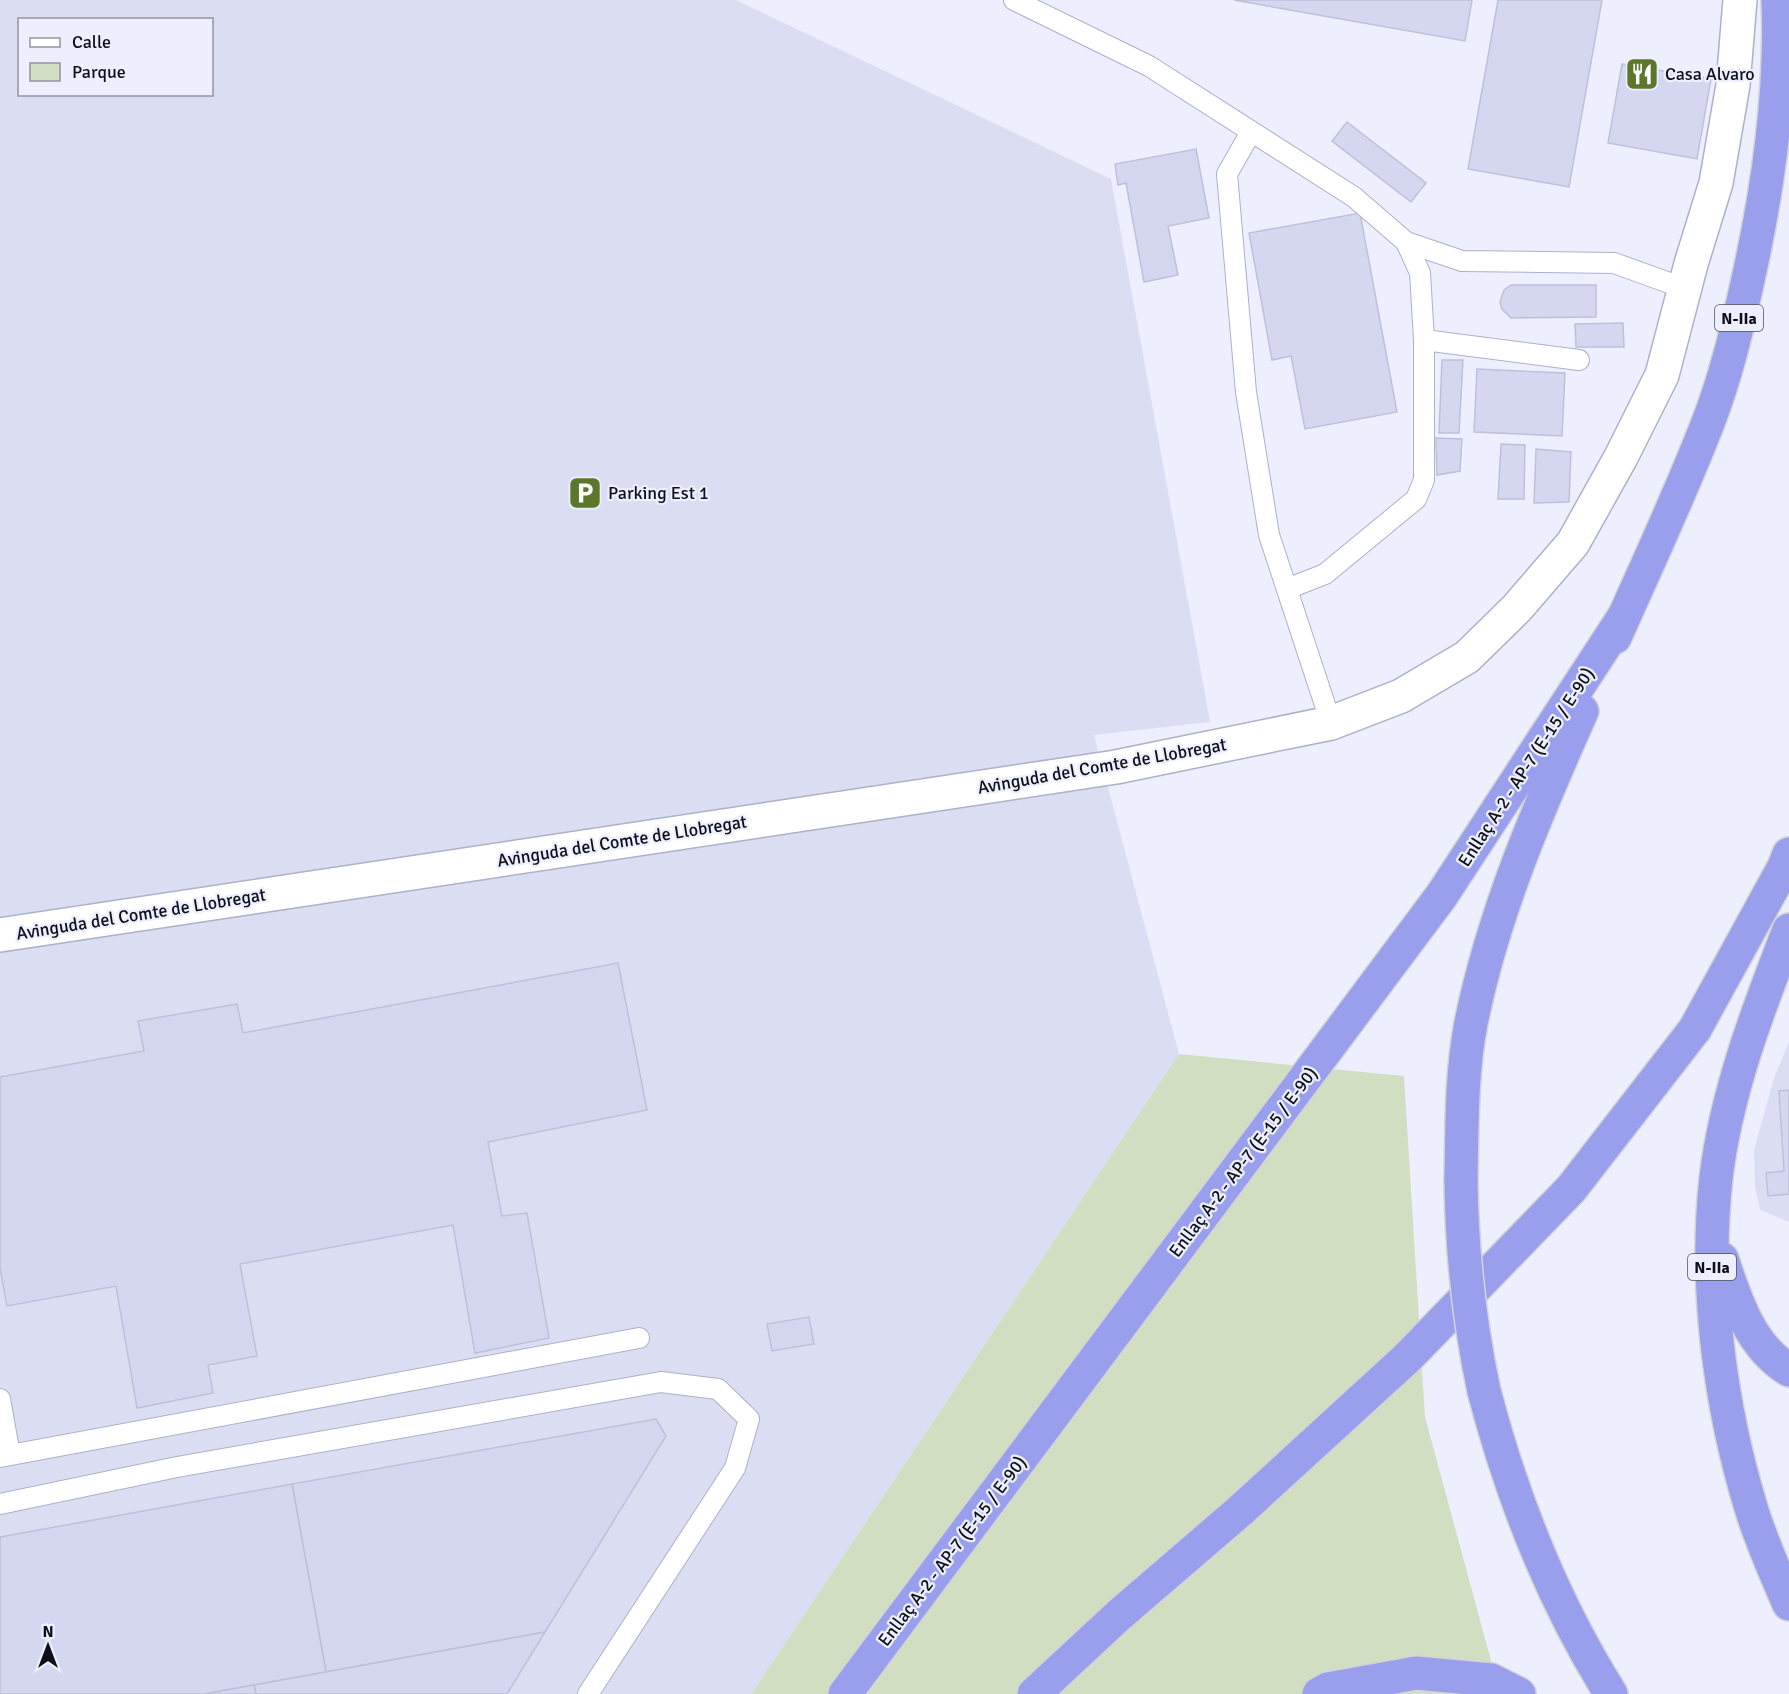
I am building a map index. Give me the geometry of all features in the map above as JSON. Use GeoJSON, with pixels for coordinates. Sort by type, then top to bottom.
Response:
{"type":"FeatureCollection","features":[{"type":"Feature","properties":{"kind":"highway","name":"N-IIa"},"geometry":{"type":"LineString","coordinates":[[1611,1694],[1570,1624],[1546,1573],[1519,1507],[1498,1444],[1484,1391],[1464,1272],[1461,1182],[1462,1092],[1471,1025],[1489,947],[1514,871],[1710,418],[1736,331],[1755,250],[1770,161],[1778,78],[1778,0]]}},
{"type":"Feature","properties":{"kind":"highway","name":"Enllaç A-2 - AP-7 (E-15 / E-90)"},"geometry":{"type":"LineString","coordinates":[[845,1694],[1442,895],[1623,618]]}},
{"type":"Feature","properties":{"kind":"highway"},"geometry":{"type":"LineString","coordinates":[[1034,1694],[1119,1615],[1241,1510],[1407,1358],[1571,1189],[1695,1029],[1789,854]]}},
{"type":"Feature","properties":{"kind":"highway","name":"N-IIa"},"geometry":{"type":"LineString","coordinates":[[1789,930],[1752,1032],[1736,1085],[1716,1177],[1712,1224],[1715,1320],[1728,1410],[1752,1512],[1789,1604]]}},
{"type":"Feature","properties":{"kind":"highway"},"geometry":{"type":"LineString","coordinates":[[1712,1224],[1736,1301],[1750,1330],[1767,1353],[1789,1370]]}},
{"type":"Feature","properties":{"kind":"highway"},"geometry":{"type":"LineString","coordinates":[[1319,1694],[1328,1689],[1416,1673],[1491,1680],[1519,1694]]}},
{"type":"Feature","properties":{"kind":"street","name":"Avinguda del Comte de Llobregat"},"geometry":{"type":"LineString","coordinates":[[0,935],[1116,767],[1331,723],[1401,696],[1467,657],[1517,608],[1573,543],[1621,458],[1662,375],[1716,183],[1734,85],[1740,0]]}},
{"type":"Feature","properties":{"kind":"lane"},"geometry":{"type":"LineString","coordinates":[[1014,0],[1149,66],[1354,197],[1406,242],[1462,261],[1614,263],[1686,289]]}},
{"type":"Feature","properties":{"kind":"lane"},"geometry":{"type":"LineString","coordinates":[[1251,132],[1227,174],[1246,392],[1269,535],[1331,723]]}},
{"type":"Feature","properties":{"kind":"lane"},"geometry":{"type":"LineString","coordinates":[[1287,589],[1325,574],[1416,499],[1424,480],[1424,340],[1420,273],[1406,242]]}},
{"type":"Feature","properties":{"kind":"lane"},"geometry":{"type":"LineString","coordinates":[[1424,340],[1579,360]]}},
{"type":"Feature","properties":{"kind":"lane"},"geometry":{"type":"LineString","coordinates":[[0,1399],[5,1456],[639,1338]]}},
{"type":"Feature","properties":{"kind":"lane"},"geometry":{"type":"LineString","coordinates":[[0,1504],[177,1467],[661,1382],[718,1389],[749,1419],[735,1468],[588,1694]]}},
{"type":"Feature","properties":{"kind":"shaded area"},"geometry":{"type":"Polygon","coordinates":[[[0,0],[736,0],[1111,179],[1210,722],[1094,735],[1179,1054],[751,1694],[0,1694],[0,0]]]}},
{"type":"Feature","properties":{"kind":"shaded area"},"geometry":{"type":"Polygon","coordinates":[[[1789,1042],[1789,1222],[1760,1210],[1755,1187],[1754,1150],[1774,1078],[1789,1042]]]}},
{"type":"Feature","properties":{"kind":"green space"},"geometry":{"type":"Polygon","coordinates":[[[1179,1054],[1404,1076],[1425,1417],[1500,1694],[751,1694],[1179,1054]]]}},
{"type":"Feature","properties":{"kind":"building"},"geometry":{"type":"Polygon","coordinates":[[[1234,0],[1472,0],[1465,41],[1234,0]]]}},
{"type":"Feature","properties":{"kind":"building"},"geometry":{"type":"Polygon","coordinates":[[[1498,0],[1602,0],[1569,187],[1468,169],[1498,0]]]}},
{"type":"Feature","properties":{"kind":"building"},"geometry":{"type":"Polygon","coordinates":[[[1622,64],[1711,79],[1697,159],[1608,143],[1622,64]]]}},
{"type":"Feature","properties":{"kind":"building"},"geometry":{"type":"Polygon","coordinates":[[[1347,122],[1426,183],[1411,202],[1332,141],[1347,122]]]}},
{"type":"Feature","properties":{"kind":"building"},"geometry":{"type":"Polygon","coordinates":[[[1196,149],[1209,218],[1168,226],[1178,275],[1144,282],[1126,183],[1118,185],[1115,164],[1196,149]]]}},
{"type":"Feature","properties":{"kind":"building"},"geometry":{"type":"Polygon","coordinates":[[[1360,213],[1397,412],[1305,429],[1291,356],[1272,360],[1249,233],[1360,213]]]}},
{"type":"Feature","properties":{"kind":"building"},"geometry":{"type":"Polygon","coordinates":[[[1511,285],[1596,285],[1596,317],[1511,318],[1502,309],[1500,302],[1504,290],[1511,285]]]}},
{"type":"Feature","properties":{"kind":"building"},"geometry":{"type":"Polygon","coordinates":[[[1623,323],[1624,347],[1576,347],[1575,324],[1623,323]]]}},
{"type":"Feature","properties":{"kind":"building"},"geometry":{"type":"Polygon","coordinates":[[[1442,360],[1463,360],[1459,433],[1439,433],[1442,360]]]}},
{"type":"Feature","properties":{"kind":"building"},"geometry":{"type":"Polygon","coordinates":[[[1477,369],[1565,373],[1562,436],[1474,432],[1477,369]]]}},
{"type":"Feature","properties":{"kind":"building"},"geometry":{"type":"Polygon","coordinates":[[[1436,438],[1462,439],[1460,471],[1437,475],[1436,438]]]}},
{"type":"Feature","properties":{"kind":"building"},"geometry":{"type":"Polygon","coordinates":[[[1501,444],[1525,445],[1524,499],[1498,499],[1501,444]]]}},
{"type":"Feature","properties":{"kind":"building"},"geometry":{"type":"Polygon","coordinates":[[[1536,449],[1571,452],[1569,502],[1534,503],[1536,449]]]}},
{"type":"Feature","properties":{"kind":"building"},"geometry":{"type":"Polygon","coordinates":[[[618,963],[647,1110],[488,1142],[502,1216],[527,1213],[549,1338],[475,1353],[453,1225],[240,1264],[257,1356],[208,1365],[213,1393],[137,1408],[116,1286],[7,1306],[0,1268],[0,1077],[144,1051],[138,1021],[237,1004],[243,1033],[618,963]]]}},
{"type":"Feature","properties":{"kind":"building"},"geometry":{"type":"Polygon","coordinates":[[[1789,1090],[1789,1194],[1768,1196],[1766,1173],[1784,1171],[1779,1091],[1789,1090]]]}},
{"type":"Feature","properties":{"kind":"building"},"geometry":{"type":"Polygon","coordinates":[[[809,1317],[814,1344],[772,1351],[767,1324],[809,1317]]]}},
{"type":"Feature","properties":{"kind":"building"},"geometry":{"type":"Polygon","coordinates":[[[656,1419],[666,1436],[545,1632],[326,1672],[292,1484],[656,1419]]]}},
{"type":"Feature","properties":{"kind":"building"},"geometry":{"type":"Polygon","coordinates":[[[292,1484],[326,1672],[204,1694],[0,1694],[0,1537],[292,1484]]]}},
{"type":"Feature","properties":{"kind":"building"},"geometry":{"type":"Polygon","coordinates":[[[545,1632],[507,1694],[256,1694],[254,1685],[545,1632]]]}},
{"type":"Feature","properties":{"kind":"building"},"geometry":{"type":"Polygon","coordinates":[[[254,1685],[256,1694],[204,1694],[254,1685]]]}},
{"type":"Feature","properties":{"kind":"place","name":"Casa Alvaro"},"geometry":{"type":"Point","coordinates":[1642,74]}},
{"type":"Feature","properties":{"kind":"place","name":"Parking Est 1"},"geometry":{"type":"Point","coordinates":[585,493]}}]}
